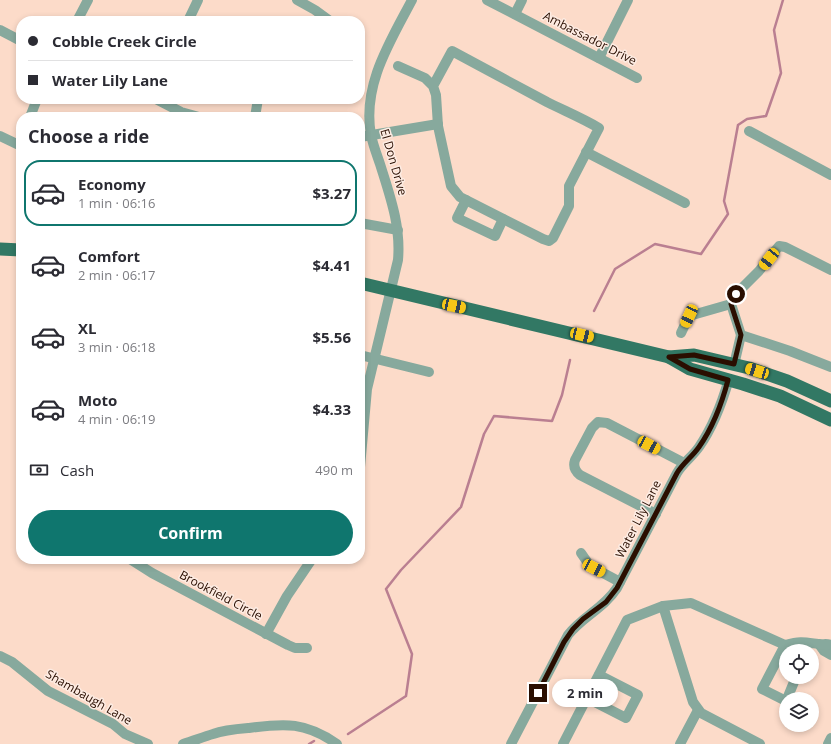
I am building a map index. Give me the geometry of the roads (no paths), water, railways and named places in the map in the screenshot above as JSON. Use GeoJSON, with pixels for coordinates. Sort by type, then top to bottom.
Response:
{"type":"FeatureCollection","features":[{"type":"Feature","properties":{"kind":"main road"},"geometry":{"type":"LineString","coordinates":[[0,249],[16,250]]}},
{"type":"Feature","properties":{"kind":"main road"},"geometry":{"type":"LineString","coordinates":[[365,284],[669,357],[690,369],[780,396],[831,420]]}},
{"type":"Feature","properties":{"kind":"main road"},"geometry":{"type":"LineString","coordinates":[[669,357],[694,355],[734,364],[787,381],[831,401]]}},
{"type":"Feature","properties":{"kind":"street"},"geometry":{"type":"LineString","coordinates":[[80,16],[88,0]]}},
{"type":"Feature","properties":{"kind":"street"},"geometry":{"type":"LineString","coordinates":[[190,16],[198,0]]}},
{"type":"Feature","properties":{"kind":"street"},"geometry":{"type":"LineString","coordinates":[[296,0],[316,10],[324,16]]}},
{"type":"Feature","properties":{"kind":"street","name":"El Don Drive"},"geometry":{"type":"LineString","coordinates":[[390,291],[398,260],[398,230],[392,202],[371,135],[369,114],[373,82],[384,54],[412,0]]}},
{"type":"Feature","properties":{"kind":"street","name":"Ambassador Drive"},"geometry":{"type":"LineString","coordinates":[[487,0],[637,78]]}},
{"type":"Feature","properties":{"kind":"street"},"geometry":{"type":"LineString","coordinates":[[514,14],[522,0]]}},
{"type":"Feature","properties":{"kind":"street"},"geometry":{"type":"LineString","coordinates":[[599,58],[628,0]]}},
{"type":"Feature","properties":{"kind":"street"},"geometry":{"type":"LineString","coordinates":[[0,30],[16,38]]}},
{"type":"Feature","properties":{"kind":"street"},"geometry":{"type":"LineString","coordinates":[[398,66],[425,78],[433,86],[436,95],[438,124],[451,186],[460,198],[543,239],[549,241],[553,238],[569,206],[569,186],[600,128],[530,93],[452,51],[433,86]]}},
{"type":"Feature","properties":{"kind":"street"},"geometry":{"type":"LineString","coordinates":[[166,104],[181,112]]}},
{"type":"Feature","properties":{"kind":"street"},"geometry":{"type":"LineString","coordinates":[[365,136],[438,124]]}},
{"type":"Feature","properties":{"kind":"street"},"geometry":{"type":"LineString","coordinates":[[749,130],[831,174]]}},
{"type":"Feature","properties":{"kind":"street"},"geometry":{"type":"LineString","coordinates":[[0,136],[16,144]]}},
{"type":"Feature","properties":{"kind":"street"},"geometry":{"type":"LineString","coordinates":[[586,152],[685,202]]}},
{"type":"Feature","properties":{"kind":"street"},"geometry":{"type":"LineString","coordinates":[[466,200],[457,218],[495,236],[502,219]]}},
{"type":"Feature","properties":{"kind":"street"},"geometry":{"type":"LineString","coordinates":[[365,224],[398,230]]}},
{"type":"Feature","properties":{"kind":"street"},"geometry":{"type":"LineString","coordinates":[[734,364],[741,335],[731,304],[736,294],[759,271],[779,246],[831,270]]}},
{"type":"Feature","properties":{"kind":"street"},"geometry":{"type":"LineString","coordinates":[[365,406],[367,388],[390,291]]}},
{"type":"Feature","properties":{"kind":"street"},"geometry":{"type":"LineString","coordinates":[[681,333],[689,316],[731,304]]}},
{"type":"Feature","properties":{"kind":"street"},"geometry":{"type":"LineString","coordinates":[[741,335],[790,351],[831,367]]}},
{"type":"Feature","properties":{"kind":"street"},"geometry":{"type":"LineString","coordinates":[[365,356],[429,372]]}},
{"type":"Feature","properties":{"kind":"street","name":"Water Lily Lane"},"geometry":{"type":"LineString","coordinates":[[511,744],[568,635],[577,624],[606,602],[620,582],[677,473],[684,463],[697,450],[705,437],[716,416],[728,380]]}},
{"type":"Feature","properties":{"kind":"street"},"geometry":{"type":"LineString","coordinates":[[656,514],[580,475],[576,471],[574,466],[575,460],[592,428],[598,422],[607,423],[684,463]]}},
{"type":"Feature","properties":{"kind":"street"},"geometry":{"type":"LineString","coordinates":[[581,553],[590,566],[620,582]]}},
{"type":"Feature","properties":{"kind":"street","name":"Brookfield Circle"},"geometry":{"type":"LineString","coordinates":[[138,564],[266,634],[287,596],[309,564]]}},
{"type":"Feature","properties":{"kind":"street"},"geometry":{"type":"LineString","coordinates":[[563,744],[627,620],[663,606],[692,603],[784,644]]}},
{"type":"Feature","properties":{"kind":"street"},"geometry":{"type":"LineString","coordinates":[[663,606],[693,702],[698,710],[760,744]]}},
{"type":"Feature","properties":{"kind":"street"},"geometry":{"type":"LineString","coordinates":[[266,634],[294,648],[307,648]]}},
{"type":"Feature","properties":{"kind":"street"},"geometry":{"type":"LineString","coordinates":[[790,644],[800,641],[807,644]]}},
{"type":"Feature","properties":{"kind":"street"},"geometry":{"type":"LineString","coordinates":[[819,645],[827,643],[831,645]]}},
{"type":"Feature","properties":{"kind":"street"},"geometry":{"type":"LineString","coordinates":[[819,650],[831,655]]}},
{"type":"Feature","properties":{"kind":"street","name":"Shambaugh Lane"},"geometry":{"type":"LineString","coordinates":[[0,656],[12,662],[48,691],[113,724],[126,734],[148,744]]}},
{"type":"Feature","properties":{"kind":"street"},"geometry":{"type":"LineString","coordinates":[[779,658],[762,689],[779,697]]}},
{"type":"Feature","properties":{"kind":"street"},"geometry":{"type":"LineString","coordinates":[[587,698],[626,718],[638,695],[599,675]]}},
{"type":"Feature","properties":{"kind":"street"},"geometry":{"type":"LineString","coordinates":[[680,744],[698,710]]}},
{"type":"Feature","properties":{"kind":"street"},"geometry":{"type":"LineString","coordinates":[[183,744],[232,730],[287,724],[314,731],[337,744]]}},
{"type":"Feature","properties":{"kind":"street"},"geometry":{"type":"LineString","coordinates":[[828,744],[831,738]]}},
{"type":"Feature","properties":{"kind":"waterway"},"geometry":{"type":"LineString","coordinates":[[594,311],[615,269],[655,244],[701,254],[728,214],[724,201],[738,125],[747,119],[766,116],[781,73],[774,30],[783,0]]}},
{"type":"Feature","properties":{"kind":"waterway"},"geometry":{"type":"LineString","coordinates":[[348,734],[406,696],[412,654],[386,589],[401,570],[461,507],[484,434],[494,416],[552,421],[562,395],[570,360]]}},
{"type":"Feature","properties":{"kind":"waterway"},"geometry":{"type":"LineString","coordinates":[[309,744],[314,741]]}}]}
